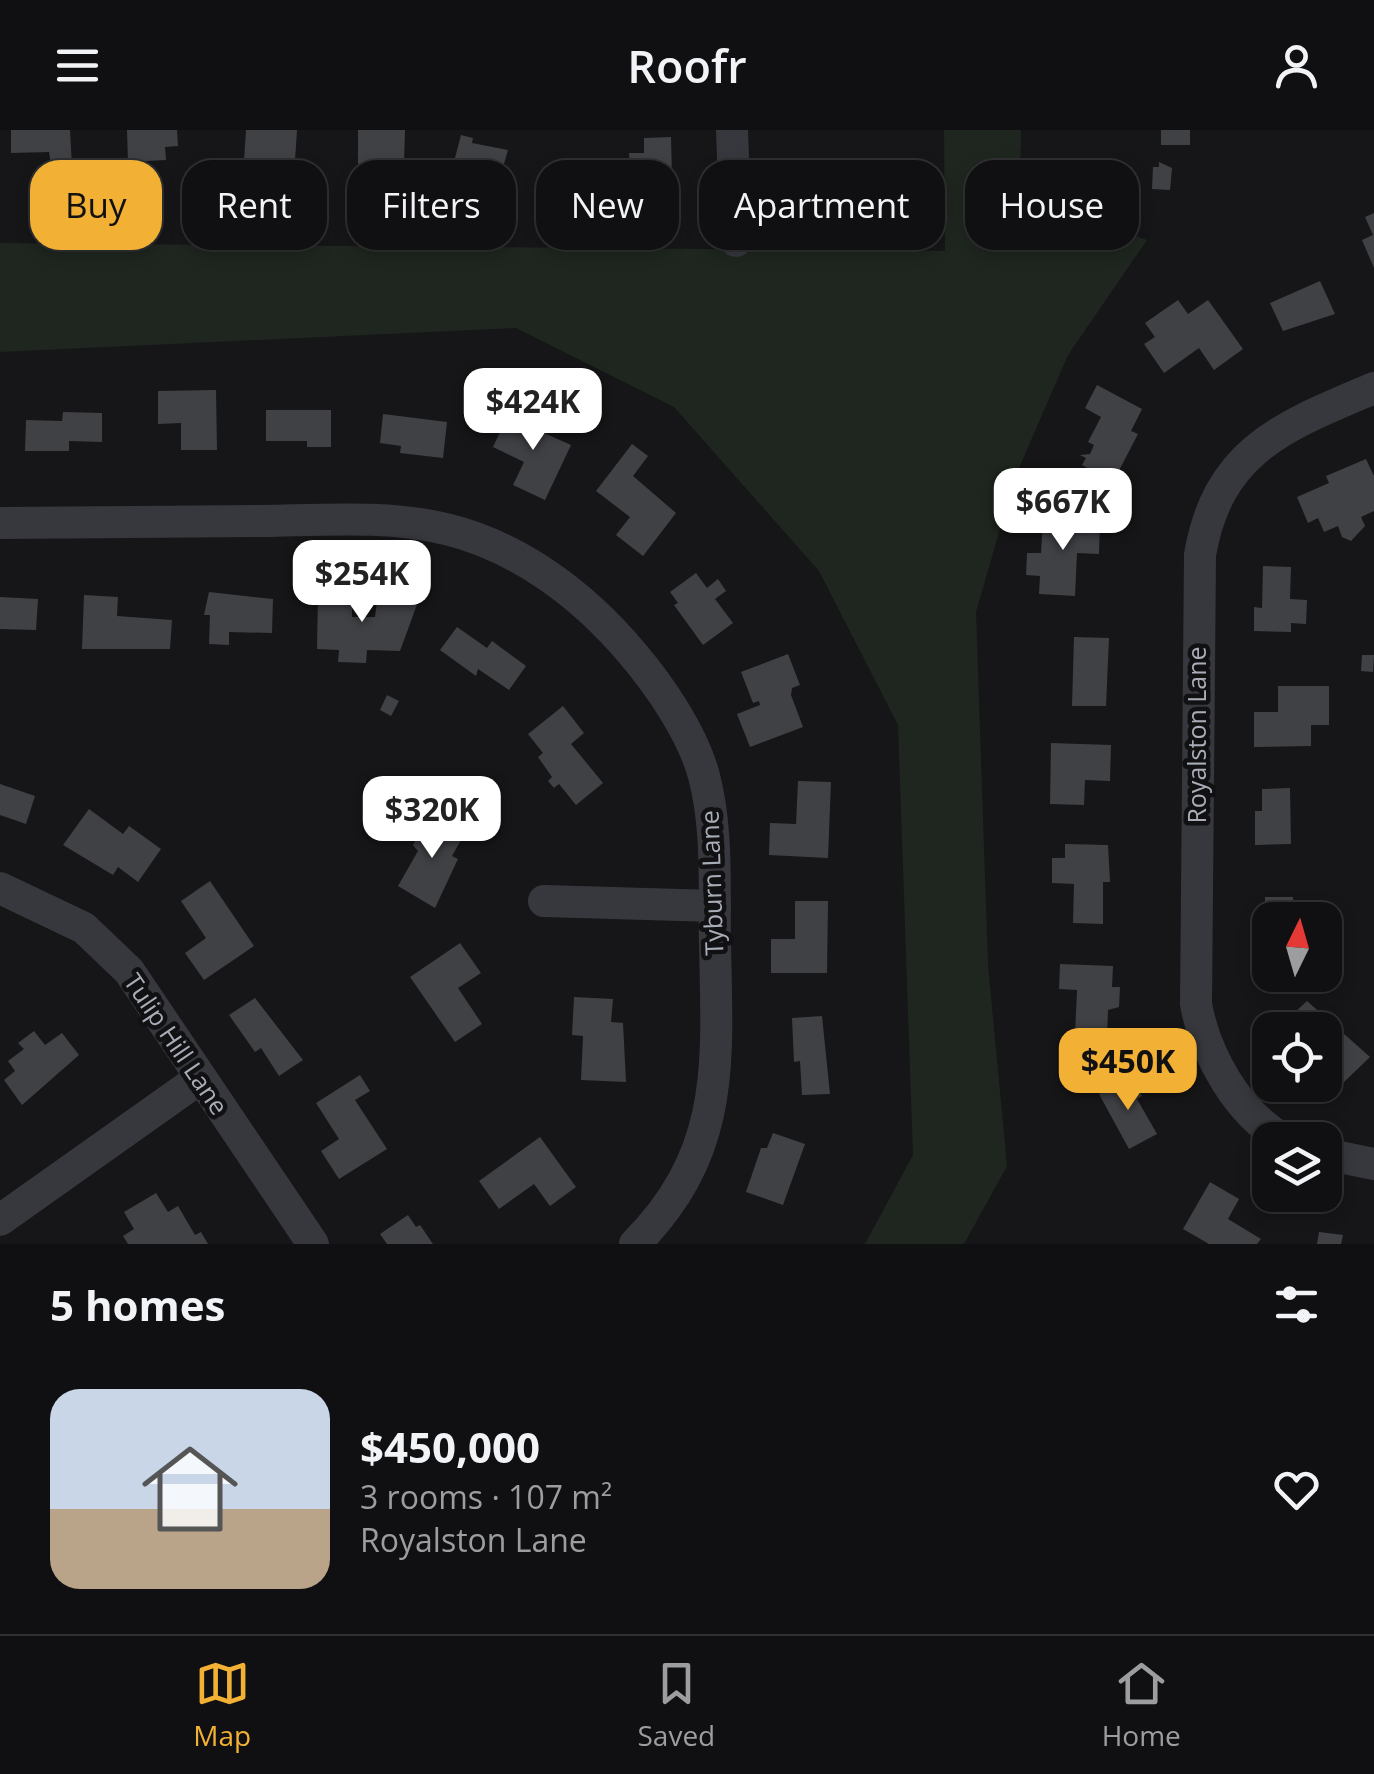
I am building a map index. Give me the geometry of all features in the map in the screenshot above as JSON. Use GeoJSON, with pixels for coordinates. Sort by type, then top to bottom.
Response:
{"type":"FeatureCollection","features":[{"type":"Feature","properties":{"kind":"street"},"geometry":{"type":"LineString","coordinates":[[732,130],[733,160]]}},
{"type":"Feature","properties":{"kind":"street","name":"Royalston Lane"},"geometry":{"type":"LineString","coordinates":[[1260,1122],[1244,1110],[1200,1029],[1196,1004],[1200,555],[1214,502],[1253,448],[1268,436],[1374,388]]}},
{"type":"Feature","properties":{"kind":"street","name":"Tyburn Lane"},"geometry":{"type":"LineString","coordinates":[[0,523],[406,524],[445,528],[530,564],[581,600],[608,627],[663,694],[703,772],[712,811],[714,1103],[675,1196],[634,1244]]}},
{"type":"Feature","properties":{"kind":"street","name":"Tulip Hill Lane"},"geometry":{"type":"LineString","coordinates":[[0,888],[46,906],[102,942],[129,970],[313,1244]]}},
{"type":"Feature","properties":{"kind":"street"},"geometry":{"type":"LineString","coordinates":[[544,901],[715,906]]}},
{"type":"Feature","properties":{"kind":"street"},"geometry":{"type":"LineString","coordinates":[[0,1220],[199,1079]]}},
{"type":"Feature","properties":{"kind":"street"},"geometry":{"type":"LineString","coordinates":[[1342,1157],[1374,1164]]}},
{"type":"Feature","properties":{"kind":"shaded area"},"geometry":{"type":"Polygon","coordinates":[[[944,130],[1021,130],[1021,160],[965,160],[965,250],[1139,250],[1139,237],[1147,240],[1068,355],[1015,477],[976,612],[988,965],[1007,1166],[964,1244],[865,1244],[913,1155],[898,725],[819,571],[674,407],[516,328],[0,352],[0,243],[30,243],[30,250],[162,250],[162,244],[182,245],[182,250],[327,250],[327,246],[347,246],[347,250],[945,251],[944,130]]]}},
{"type":"Feature","properties":{"kind":"building"},"geometry":{"type":"Polygon","coordinates":[[[11,130],[70,130],[72,160],[50,160],[49,152],[11,153],[11,130]]]}},
{"type":"Feature","properties":{"kind":"building"},"geometry":{"type":"Polygon","coordinates":[[[127,130],[177,130],[178,146],[165,147],[166,160],[128,160],[127,130]]]}},
{"type":"Feature","properties":{"kind":"building"},"geometry":{"type":"Polygon","coordinates":[[[246,130],[297,130],[295,160],[244,160],[246,130]]]}},
{"type":"Feature","properties":{"kind":"building"},"geometry":{"type":"Polygon","coordinates":[[[358,130],[405,130],[404,160],[358,160],[358,130]]]}},
{"type":"Feature","properties":{"kind":"building"},"geometry":{"type":"Polygon","coordinates":[[[1161,130],[1190,130],[1190,145],[1161,145],[1161,130]]]}},
{"type":"Feature","properties":{"kind":"building"},"geometry":{"type":"Polygon","coordinates":[[[461,135],[473,138],[472,143],[508,150],[505,160],[454,160],[461,135]]]}},
{"type":"Feature","properties":{"kind":"building"},"geometry":{"type":"Polygon","coordinates":[[[671,137],[672,160],[629,160],[629,153],[644,153],[644,138],[671,137]]]}},
{"type":"Feature","properties":{"kind":"building"},"geometry":{"type":"Polygon","coordinates":[[[1159,162],[1172,168],[1170,190],[1152,189],[1153,167],[1159,167],[1159,162]]]}},
{"type":"Feature","properties":{"kind":"building"},"geometry":{"type":"Polygon","coordinates":[[[1374,213],[1374,268],[1362,240],[1373,235],[1365,217],[1374,213]]]}},
{"type":"Feature","properties":{"kind":"building"},"geometry":{"type":"Polygon","coordinates":[[[1320,281],[1335,314],[1283,331],[1270,303],[1320,281]]]}},
{"type":"Feature","properties":{"kind":"building"},"geometry":{"type":"Polygon","coordinates":[[[1178,300],[1188,314],[1208,300],[1243,349],[1214,370],[1199,348],[1164,373],[1144,344],[1155,337],[1145,323],[1178,300]]]}},
{"type":"Feature","properties":{"kind":"building"},"geometry":{"type":"Polygon","coordinates":[[[1097,385],[1142,409],[1131,431],[1138,434],[1113,482],[1082,465],[1086,458],[1080,455],[1090,454],[1094,445],[1088,442],[1101,417],[1085,408],[1097,385]]]}},
{"type":"Feature","properties":{"kind":"building"},"geometry":{"type":"Polygon","coordinates":[[[216,390],[217,450],[181,450],[181,423],[158,424],[158,391],[216,390]]]}},
{"type":"Feature","properties":{"kind":"building"},"geometry":{"type":"Polygon","coordinates":[[[266,410],[331,410],[331,447],[307,447],[307,441],[266,441],[266,410]]]}},
{"type":"Feature","properties":{"kind":"building"},"geometry":{"type":"Polygon","coordinates":[[[526,411],[547,421],[542,432],[571,445],[545,500],[513,485],[524,462],[493,447],[508,415],[521,421],[526,411]]]}},
{"type":"Feature","properties":{"kind":"building"},"geometry":{"type":"Polygon","coordinates":[[[63,412],[102,413],[102,442],[69,441],[69,451],[25,451],[26,420],[62,421],[63,412]]]}},
{"type":"Feature","properties":{"kind":"building"},"geometry":{"type":"Polygon","coordinates":[[[383,414],[447,422],[443,458],[400,453],[401,446],[380,443],[383,414]]]}},
{"type":"Feature","properties":{"kind":"building"},"geometry":{"type":"Polygon","coordinates":[[[632,444],[648,456],[633,476],[676,513],[643,556],[616,535],[630,517],[596,491],[632,444]]]}},
{"type":"Feature","properties":{"kind":"building"},"geometry":{"type":"Polygon","coordinates":[[[1366,459],[1374,476],[1374,511],[1361,517],[1365,526],[1351,541],[1342,537],[1338,526],[1324,532],[1318,518],[1308,523],[1297,497],[1329,483],[1326,476],[1366,459]]]}},
{"type":"Feature","properties":{"kind":"building"},"geometry":{"type":"Polygon","coordinates":[[[1043,517],[1100,520],[1099,554],[1077,553],[1075,596],[1039,594],[1040,576],[1026,575],[1027,553],[1041,553],[1043,517]]]}},
{"type":"Feature","properties":{"kind":"building"},"geometry":{"type":"Polygon","coordinates":[[[1263,566],[1291,567],[1290,599],[1307,600],[1306,624],[1291,623],[1291,632],[1254,631],[1254,607],[1262,608],[1263,566]]]}},
{"type":"Feature","properties":{"kind":"building"},"geometry":{"type":"Polygon","coordinates":[[[696,573],[707,588],[718,579],[726,591],[715,599],[733,623],[703,645],[674,605],[678,603],[670,592],[696,573]]]}},
{"type":"Feature","properties":{"kind":"building"},"geometry":{"type":"Polygon","coordinates":[[[209,592],[273,599],[272,633],[229,632],[229,645],[209,644],[210,615],[204,615],[209,592]]]}},
{"type":"Feature","properties":{"kind":"building"},"geometry":{"type":"Polygon","coordinates":[[[318,592],[352,593],[352,617],[375,617],[378,593],[419,599],[400,651],[367,650],[366,663],[338,662],[339,650],[317,649],[318,592]]]}},
{"type":"Feature","properties":{"kind":"building"},"geometry":{"type":"Polygon","coordinates":[[[84,595],[118,597],[117,616],[172,620],[170,649],[82,649],[84,595]]]}},
{"type":"Feature","properties":{"kind":"building"},"geometry":{"type":"Polygon","coordinates":[[[0,597],[38,599],[36,630],[0,629],[0,597]]]}},
{"type":"Feature","properties":{"kind":"building"},"geometry":{"type":"Polygon","coordinates":[[[457,627],[487,648],[492,641],[526,666],[509,690],[478,669],[476,676],[440,650],[457,627]]]}},
{"type":"Feature","properties":{"kind":"building"},"geometry":{"type":"Polygon","coordinates":[[[1074,637],[1109,638],[1106,706],[1072,706],[1074,637]]]}},
{"type":"Feature","properties":{"kind":"building"},"geometry":{"type":"Polygon","coordinates":[[[788,654],[800,685],[792,688],[791,695],[803,727],[750,747],[737,714],[760,705],[759,701],[753,703],[741,672],[788,654]]]}},
{"type":"Feature","properties":{"kind":"building"},"geometry":{"type":"Polygon","coordinates":[[[1362,655],[1374,655],[1373,672],[1361,671],[1362,655]]]}},
{"type":"Feature","properties":{"kind":"building"},"geometry":{"type":"Polygon","coordinates":[[[1278,686],[1329,686],[1329,725],[1311,725],[1311,746],[1254,747],[1254,712],[1278,712],[1278,686]]]}},
{"type":"Feature","properties":{"kind":"building"},"geometry":{"type":"Polygon","coordinates":[[[387,695],[399,701],[391,716],[380,710],[387,695]]]}},
{"type":"Feature","properties":{"kind":"building"},"geometry":{"type":"Polygon","coordinates":[[[563,706],[584,733],[571,744],[603,783],[576,805],[559,784],[554,788],[548,781],[552,777],[538,757],[543,753],[528,734],[563,706]]]}},
{"type":"Feature","properties":{"kind":"building"},"geometry":{"type":"Polygon","coordinates":[[[1051,743],[1111,745],[1110,781],[1085,780],[1084,805],[1050,804],[1051,743]]]}},
{"type":"Feature","properties":{"kind":"building"},"geometry":{"type":"Polygon","coordinates":[[[798,781],[831,782],[828,858],[769,855],[770,823],[796,824],[798,781]]]}},
{"type":"Feature","properties":{"kind":"building"},"geometry":{"type":"Polygon","coordinates":[[[0,784],[35,796],[26,824],[0,815],[0,784]]]}},
{"type":"Feature","properties":{"kind":"building"},"geometry":{"type":"Polygon","coordinates":[[[1290,788],[1291,844],[1255,845],[1255,811],[1262,811],[1262,789],[1290,788]]]}},
{"type":"Feature","properties":{"kind":"building"},"geometry":{"type":"Polygon","coordinates":[[[89,809],[123,834],[129,826],[161,849],[138,882],[118,867],[113,875],[63,845],[89,809]]]}},
{"type":"Feature","properties":{"kind":"building"},"geometry":{"type":"Polygon","coordinates":[[[431,813],[465,833],[452,856],[458,859],[435,908],[398,886],[418,851],[413,845],[431,813]]]}},
{"type":"Feature","properties":{"kind":"building"},"geometry":{"type":"Polygon","coordinates":[[[1065,844],[1108,845],[1110,882],[1103,882],[1103,924],[1073,923],[1074,884],[1052,883],[1052,858],[1065,858],[1065,844]]]}},
{"type":"Feature","properties":{"kind":"building"},"geometry":{"type":"Polygon","coordinates":[[[210,881],[254,946],[204,980],[185,953],[206,938],[181,901],[210,881]]]}},
{"type":"Feature","properties":{"kind":"building"},"geometry":{"type":"Polygon","coordinates":[[[1265,897],[1293,897],[1293,902],[1265,902],[1265,897]]]}},
{"type":"Feature","properties":{"kind":"building"},"geometry":{"type":"Polygon","coordinates":[[[795,901],[828,901],[827,973],[771,973],[771,939],[795,939],[795,901]]]}},
{"type":"Feature","properties":{"kind":"building"},"geometry":{"type":"Polygon","coordinates":[[[460,943],[481,973],[458,988],[482,1024],[455,1042],[410,977],[460,943]]]}},
{"type":"Feature","properties":{"kind":"building"},"geometry":{"type":"Polygon","coordinates":[[[1060,964],[1113,966],[1112,987],[1120,987],[1119,1007],[1108,1010],[1107,1036],[1075,1035],[1077,990],[1059,989],[1060,964]]]}},
{"type":"Feature","properties":{"kind":"building"},"geometry":{"type":"Polygon","coordinates":[[[574,997],[613,999],[611,1022],[623,1023],[626,1082],[581,1080],[583,1036],[572,1035],[574,997]]]}},
{"type":"Feature","properties":{"kind":"building"},"geometry":{"type":"Polygon","coordinates":[[[255,998],[303,1060],[279,1076],[261,1048],[255,1052],[229,1015],[255,998]]]}},
{"type":"Feature","properties":{"kind":"building"},"geometry":{"type":"Polygon","coordinates":[[[1307,1001],[1319,1012],[1295,1012],[1307,1001]]]}},
{"type":"Feature","properties":{"kind":"building"},"geometry":{"type":"Polygon","coordinates":[[[822,1016],[830,1094],[802,1095],[800,1061],[794,1062],[792,1018],[822,1016]]]}},
{"type":"Feature","properties":{"kind":"building"},"geometry":{"type":"Polygon","coordinates":[[[34,1031],[45,1045],[62,1033],[79,1055],[22,1105],[4,1080],[15,1071],[8,1061],[24,1049],[18,1043],[34,1031]]]}},
{"type":"Feature","properties":{"kind":"building"},"geometry":{"type":"Polygon","coordinates":[[[1342,1032],[1370,1057],[1342,1084],[1342,1032]]]}},
{"type":"Feature","properties":{"kind":"building"},"geometry":{"type":"Polygon","coordinates":[[[360,1075],[370,1091],[355,1100],[387,1149],[339,1179],[321,1151],[339,1139],[316,1103],[360,1075]]]}},
{"type":"Feature","properties":{"kind":"building"},"geometry":{"type":"Polygon","coordinates":[[[1132,1077],[1142,1096],[1137,1099],[1157,1134],[1129,1149],[1099,1094],[1132,1077]]]}},
{"type":"Feature","properties":{"kind":"building"},"geometry":{"type":"Polygon","coordinates":[[[773,1133],[805,1144],[783,1205],[746,1192],[761,1148],[767,1148],[773,1133]]]}},
{"type":"Feature","properties":{"kind":"building"},"geometry":{"type":"Polygon","coordinates":[[[540,1137],[576,1187],[550,1206],[534,1184],[499,1209],[479,1181],[540,1137]]]}},
{"type":"Feature","properties":{"kind":"building"},"geometry":{"type":"Polygon","coordinates":[[[1210,1182],[1239,1199],[1228,1219],[1261,1239],[1257,1244],[1209,1244],[1183,1229],[1210,1182]]]}},
{"type":"Feature","properties":{"kind":"building"},"geometry":{"type":"Polygon","coordinates":[[[156,1193],[168,1212],[178,1206],[195,1235],[201,1232],[208,1244],[128,1244],[123,1236],[134,1229],[124,1212],[156,1193]]]}},
{"type":"Feature","properties":{"kind":"building"},"geometry":{"type":"Polygon","coordinates":[[[408,1215],[433,1244],[387,1244],[380,1234],[408,1215]]]}},
{"type":"Feature","properties":{"kind":"building"},"geometry":{"type":"Polygon","coordinates":[[[1319,1232],[1343,1235],[1341,1244],[1317,1244],[1319,1232]]]}}]}
